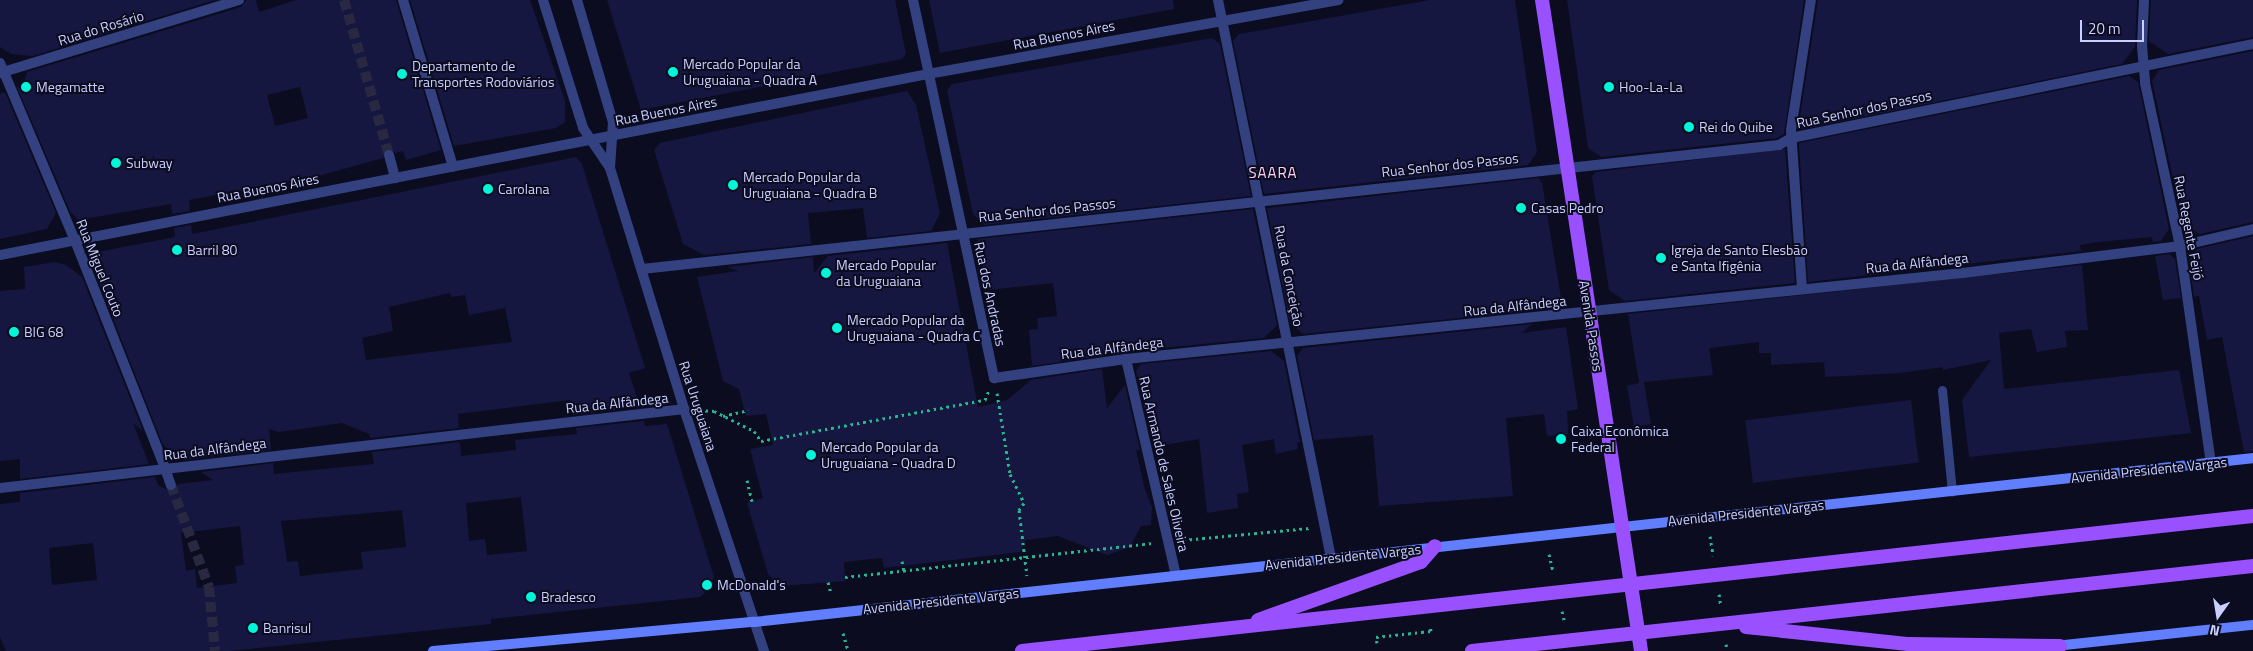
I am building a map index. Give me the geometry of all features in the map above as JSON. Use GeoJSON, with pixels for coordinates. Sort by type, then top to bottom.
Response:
{"type":"FeatureCollection","features":[{"type":"Feature","properties":{"kind":"main road","name":"Avenida Passos"},"geometry":{"type":"LineString","coordinates":[[1542,0],[1641,651]]}},
{"type":"Feature","properties":{"kind":"main road","name":"Avenida Presidente Vargas"},"geometry":{"type":"LineString","coordinates":[[434,651],[754,622],[1623,525],[1952,492],[2253,458]]}},
{"type":"Feature","properties":{"kind":"main road"},"geometry":{"type":"LineString","coordinates":[[1022,651],[1631,586],[2253,516]]}},
{"type":"Feature","properties":{"kind":"main road"},"geometry":{"type":"LineString","coordinates":[[1233,629],[1421,562],[1435,546]]}},
{"type":"Feature","properties":{"kind":"main road"},"geometry":{"type":"LineString","coordinates":[[1472,651],[2253,566]]}},
{"type":"Feature","properties":{"kind":"main road"},"geometry":{"type":"LineString","coordinates":[[1723,625],[1909,644],[2060,646]]}},
{"type":"Feature","properties":{"kind":"main road"},"geometry":{"type":"LineString","coordinates":[[2017,651],[2253,625]]}},
{"type":"Feature","properties":{"kind":"street","name":"Rua do Rosário"},"geometry":{"type":"LineString","coordinates":[[1,69],[239,0]]}},
{"type":"Feature","properties":{"kind":"street"},"geometry":{"type":"LineString","coordinates":[[403,0],[453,167]]}},
{"type":"Feature","properties":{"kind":"street","name":"Rua Uruguaiana"},"geometry":{"type":"LineString","coordinates":[[543,0],[583,128],[610,168],[684,409],[764,651]]}},
{"type":"Feature","properties":{"kind":"street","name":"Rua Uruguaiana"},"geometry":{"type":"LineString","coordinates":[[577,0],[613,122],[610,168]]}},
{"type":"Feature","properties":{"kind":"street","name":"Rua dos Andradas"},"geometry":{"type":"LineString","coordinates":[[913,0],[994,378]]}},
{"type":"Feature","properties":{"kind":"street","name":"Rua da Conceição"},"geometry":{"type":"LineString","coordinates":[[1218,0],[1260,200],[1330,558]]}},
{"type":"Feature","properties":{"kind":"street","name":"Rua Buenos Aires"},"geometry":{"type":"LineString","coordinates":[[0,255],[74,238],[453,167],[928,74],[1222,19],[1338,0]]}},
{"type":"Feature","properties":{"kind":"street"},"geometry":{"type":"LineString","coordinates":[[1802,288],[1792,138],[1811,0]]}},
{"type":"Feature","properties":{"kind":"street","name":"Rua Regente Feijó"},"geometry":{"type":"LineString","coordinates":[[2144,0],[2145,83],[2180,246],[2211,463]]}},
{"type":"Feature","properties":{"kind":"street","name":"Rua Senhor dos Passos"},"geometry":{"type":"LineString","coordinates":[[642,270],[1566,166],[1778,145],[1792,138],[2144,64],[2253,44]]}},
{"type":"Feature","properties":{"kind":"street","name":"Rua Miguel Couto"},"geometry":{"type":"LineString","coordinates":[[1,69],[74,238],[171,485]]}},
{"type":"Feature","properties":{"kind":"street"},"geometry":{"type":"LineString","coordinates":[[389,155],[395,178]]}},
{"type":"Feature","properties":{"kind":"street","name":"Rua da Alfândega"},"geometry":{"type":"LineString","coordinates":[[994,378],[1126,359],[1588,312],[1802,288],[1963,273],[2180,246],[2253,229]]}},
{"type":"Feature","properties":{"kind":"street","name":"Rua Armando de Sales Oliveira"},"geometry":{"type":"LineString","coordinates":[[1126,359],[1176,575]]}},
{"type":"Feature","properties":{"kind":"street","name":"Rua da Alfândega"},"geometry":{"type":"LineString","coordinates":[[0,488],[684,409]]}},
{"type":"Feature","properties":{"kind":"lane"},"geometry":{"type":"LineString","coordinates":[[1942,390],[1952,492]]}},
{"type":"Feature","properties":{"kind":"path","name":"Rua da Alfândega"},"geometry":{"type":"LineString","coordinates":[[684,409],[714,411],[754,431],[761,441],[985,400],[994,378]]}},
{"type":"Feature","properties":{"kind":"path"},"geometry":{"type":"LineString","coordinates":[[994,378],[1010,474],[1024,503],[1019,510],[1029,592]]}},
{"type":"Feature","properties":{"kind":"path"},"geometry":{"type":"LineString","coordinates":[[723,416],[748,410]]}},
{"type":"Feature","properties":{"kind":"path"},"geometry":{"type":"LineString","coordinates":[[747,480],[752,501]]}},
{"type":"Feature","properties":{"kind":"path"},"geometry":{"type":"LineString","coordinates":[[845,576],[1324,526]]}},
{"type":"Feature","properties":{"kind":"path"},"geometry":{"type":"LineString","coordinates":[[1710,536],[1713,556]]}},
{"type":"Feature","properties":{"kind":"path"},"geometry":{"type":"LineString","coordinates":[[1549,554],[1553,572]]}},
{"type":"Feature","properties":{"kind":"path"},"geometry":{"type":"LineString","coordinates":[[902,562],[904,571]]}},
{"type":"Feature","properties":{"kind":"path"},"geometry":{"type":"LineString","coordinates":[[828,582],[831,592]]}},
{"type":"Feature","properties":{"kind":"path"},"geometry":{"type":"LineString","coordinates":[[1719,594],[1721,606]]}},
{"type":"Feature","properties":{"kind":"path"},"geometry":{"type":"LineString","coordinates":[[1562,611],[1565,623]]}},
{"type":"Feature","properties":{"kind":"path"},"geometry":{"type":"LineString","coordinates":[[1377,643],[1376,637],[1431,631],[1430,626]]}},
{"type":"Feature","properties":{"kind":"path"},"geometry":{"type":"LineString","coordinates":[[843,633],[848,651]]}},
{"type":"Feature","properties":{"kind":"path"},"geometry":{"type":"LineString","coordinates":[[1726,644],[1727,651]]}},
{"type":"Feature","properties":{"kind":"building"},"geometry":{"type":"Polygon","coordinates":[[[0,0],[215,0],[33,56],[11,54],[0,47],[0,0]]]}},
{"type":"Feature","properties":{"kind":"building"},"geometry":{"type":"Polygon","coordinates":[[[246,0],[256,0],[259,12],[296,0],[396,0],[441,150],[406,160],[403,151],[396,153],[388,148],[383,158],[322,175],[189,200],[190,211],[172,214],[171,204],[78,220],[70,211],[17,87],[23,84],[27,72],[241,7],[246,0]],[[300,87],[267,95],[275,126],[308,118],[300,87]]]}},
{"type":"Feature","properties":{"kind":"building"},"geometry":{"type":"Polygon","coordinates":[[[410,0],[530,0],[565,101],[565,122],[556,128],[454,146],[410,0]]]}},
{"type":"Feature","properties":{"kind":"building"},"geometry":{"type":"Polygon","coordinates":[[[607,0],[895,0],[906,54],[902,59],[641,110],[607,0]]]}},
{"type":"Feature","properties":{"kind":"building"},"geometry":{"type":"Polygon","coordinates":[[[929,0],[1173,0],[1174,9],[940,53],[929,0]]]}},
{"type":"Feature","properties":{"kind":"building"},"geometry":{"type":"Polygon","coordinates":[[[1430,0],[1515,0],[1537,152],[1528,165],[1264,194],[1233,41],[1239,34],[1430,0]]]}},
{"type":"Feature","properties":{"kind":"building"},"geometry":{"type":"Polygon","coordinates":[[[1567,0],[1804,0],[1784,134],[1777,138],[1601,157],[1588,148],[1567,0]]]}},
{"type":"Feature","properties":{"kind":"building"},"geometry":{"type":"Polygon","coordinates":[[[1818,0],[2137,0],[2135,47],[2122,64],[1798,130],[1818,0]]]}},
{"type":"Feature","properties":{"kind":"building"},"geometry":{"type":"Polygon","coordinates":[[[2151,0],[2253,0],[2253,37],[2168,54],[2149,41],[2151,0]]]}},
{"type":"Feature","properties":{"kind":"building"},"geometry":{"type":"Polygon","coordinates":[[[1212,38],[1220,44],[1251,196],[984,225],[973,214],[947,91],[952,84],[1212,38]]]}},
{"type":"Feature","properties":{"kind":"building"},"geometry":{"type":"Polygon","coordinates":[[[2253,51],[2253,222],[2200,234],[2183,225],[2152,81],[2159,70],[2253,51]]]}},
{"type":"Feature","properties":{"kind":"building"},"geometry":{"type":"Polygon","coordinates":[[[2129,76],[2138,82],[2169,229],[2161,241],[2153,242],[2152,237],[2098,242],[2080,245],[2081,251],[1808,282],[1799,143],[2129,76]]]}},
{"type":"Feature","properties":{"kind":"building"},"geometry":{"type":"Polygon","coordinates":[[[907,91],[916,105],[940,213],[931,231],[867,238],[863,208],[808,213],[811,244],[704,255],[683,244],[654,150],[660,143],[907,91]]]}},
{"type":"Feature","properties":{"kind":"building"},"geometry":{"type":"Polygon","coordinates":[[[5,92],[56,213],[47,229],[0,239],[0,94],[5,92]]]}},
{"type":"Feature","properties":{"kind":"building"},"geometry":{"type":"Polygon","coordinates":[[[1785,149],[1795,283],[1625,301],[1609,290],[1592,177],[1596,172],[1785,149]]]}},
{"type":"Feature","properties":{"kind":"building"},"geometry":{"type":"Polygon","coordinates":[[[576,157],[582,164],[645,368],[629,373],[640,407],[573,415],[570,400],[458,414],[459,428],[370,438],[369,434],[342,423],[279,432],[269,429],[271,450],[184,460],[163,445],[92,265],[98,252],[175,237],[174,228],[191,225],[192,234],[576,157]],[[450,293],[389,307],[393,331],[362,338],[366,360],[512,342],[505,308],[469,315],[465,295],[451,297],[450,293]]]}},
{"type":"Feature","properties":{"kind":"building"},"geometry":{"type":"Polygon","coordinates":[[[1538,178],[1542,183],[1561,298],[1549,309],[1303,334],[1290,323],[1267,208],[1538,178]]]}},
{"type":"Feature","properties":{"kind":"building"},"geometry":{"type":"Polygon","coordinates":[[[1253,209],[1277,325],[1264,338],[1152,349],[1156,344],[1100,351],[1100,356],[1032,366],[1029,330],[1038,329],[1037,318],[1057,316],[1053,283],[988,290],[977,239],[1253,209]]]}},
{"type":"Feature","properties":{"kind":"building"},"geometry":{"type":"Polygon","coordinates":[[[2253,236],[2253,451],[2244,452],[2222,337],[2207,340],[2199,296],[2194,297],[2189,260],[2197,249],[2253,236]]]}},
{"type":"Feature","properties":{"kind":"building"},"geometry":{"type":"Polygon","coordinates":[[[947,243],[978,407],[1007,400],[1031,380],[1102,369],[1107,408],[1125,385],[1140,450],[1136,450],[1145,490],[1152,507],[1151,525],[1141,526],[1130,547],[1107,555],[1058,536],[1026,540],[1020,552],[884,568],[882,558],[844,562],[845,581],[780,586],[768,574],[747,503],[763,498],[750,449],[773,445],[766,414],[746,416],[739,389],[723,381],[697,277],[738,271],[728,267],[813,257],[814,273],[828,256],[947,243]]]}},
{"type":"Feature","properties":{"kind":"building"},"geometry":{"type":"Polygon","coordinates":[[[2169,254],[2175,259],[2181,298],[2163,300],[2155,256],[2169,254]]]}},
{"type":"Feature","properties":{"kind":"building"},"geometry":{"type":"Polygon","coordinates":[[[55,262],[66,265],[82,277],[143,431],[133,423],[149,464],[20,479],[20,459],[0,461],[0,291],[25,289],[24,267],[55,262]]]}},
{"type":"Feature","properties":{"kind":"building"},"geometry":{"type":"Polygon","coordinates":[[[2082,265],[2088,330],[2065,331],[2067,347],[2037,352],[2031,329],[1999,333],[2004,389],[2179,370],[2191,433],[1969,457],[1962,400],[1991,360],[1943,370],[1943,367],[1900,373],[1825,377],[1824,362],[1771,365],[1771,353],[1759,353],[1759,342],[1709,348],[1713,375],[1644,382],[1651,424],[1634,427],[1627,386],[1639,383],[1628,314],[2082,265]]]}},
{"type":"Feature","properties":{"kind":"building"},"geometry":{"type":"Polygon","coordinates":[[[1532,324],[1522,333],[1566,327],[1578,409],[1567,411],[1568,434],[1547,436],[1544,414],[1506,418],[1513,496],[1379,506],[1373,435],[1314,440],[1297,356],[1303,348],[1532,324]]]}},
{"type":"Feature","properties":{"kind":"building"},"geometry":{"type":"Polygon","coordinates":[[[1271,351],[1284,361],[1300,442],[1297,442],[1298,449],[1276,454],[1274,439],[1242,445],[1249,492],[1237,494],[1238,508],[1207,513],[1199,439],[1153,447],[1136,371],[1141,364],[1271,351]]]}},
{"type":"Feature","properties":{"kind":"building"},"geometry":{"type":"Polygon","coordinates":[[[1911,400],[1919,463],[1753,483],[1745,420],[1911,400]]]}},
{"type":"Feature","properties":{"kind":"building"},"geometry":{"type":"Polygon","coordinates":[[[644,421],[645,426],[667,424],[714,577],[709,589],[700,597],[491,619],[491,624],[229,651],[6,651],[0,637],[0,504],[20,502],[20,493],[155,477],[159,486],[173,492],[178,484],[213,480],[201,472],[273,463],[274,474],[374,464],[372,452],[460,442],[461,456],[516,450],[515,440],[577,434],[576,428],[644,421]],[[521,497],[466,503],[469,541],[485,539],[487,555],[527,551],[521,497]],[[402,510],[281,521],[287,562],[298,561],[300,576],[363,569],[361,552],[406,547],[402,510]],[[240,526],[181,533],[186,571],[195,569],[197,588],[237,583],[235,566],[244,565],[240,526]],[[93,543],[49,548],[52,585],[97,580],[93,543]]]}},
{"type":"Feature","properties":{"kind":"tunnel"},"geometry":{"type":"LineString","coordinates":[[344,0],[389,155]]}},
{"type":"Feature","properties":{"kind":"tunnel"},"geometry":{"type":"LineString","coordinates":[[171,485],[209,587],[215,651]]}},
{"type":"Feature","properties":{"kind":"place","name":"Mercado Popular da Uruguaiana - Quadra A"},"geometry":{"type":"Point","coordinates":[673,72]}},
{"type":"Feature","properties":{"kind":"place","name":"Departamento de Transportes Rodoviários"},"geometry":{"type":"Point","coordinates":[402,74]}},
{"type":"Feature","properties":{"kind":"place","name":"Megamatte"},"geometry":{"type":"Point","coordinates":[26,87]}},
{"type":"Feature","properties":{"kind":"place","name":"Hoo-La-La"},"geometry":{"type":"Point","coordinates":[1609,87]}},
{"type":"Feature","properties":{"kind":"place","name":"Rei do Quibe"},"geometry":{"type":"Point","coordinates":[1689,127]}},
{"type":"Feature","properties":{"kind":"place","name":"Subway"},"geometry":{"type":"Point","coordinates":[116,163]}},
{"type":"Feature","properties":{"kind":"place","name":"Mercado Popular da Uruguaiana - Quadra B"},"geometry":{"type":"Point","coordinates":[733,185]}},
{"type":"Feature","properties":{"kind":"place","name":"Carolana"},"geometry":{"type":"Point","coordinates":[488,189]}},
{"type":"Feature","properties":{"kind":"place","name":"Casas Pedro"},"geometry":{"type":"Point","coordinates":[1521,208]}},
{"type":"Feature","properties":{"kind":"place","name":"Barril 80"},"geometry":{"type":"Point","coordinates":[177,250]}},
{"type":"Feature","properties":{"kind":"place","name":"Igreja de Santo Elesbão e Santa Ifigênia"},"geometry":{"type":"Point","coordinates":[1661,258]}},
{"type":"Feature","properties":{"kind":"place","name":"Mercado Popular da Uruguaiana"},"geometry":{"type":"Point","coordinates":[826,273]}},
{"type":"Feature","properties":{"kind":"place","name":"Mercado Popular da Uruguaiana - Quadra C"},"geometry":{"type":"Point","coordinates":[837,328]}},
{"type":"Feature","properties":{"kind":"place","name":"BIG 68"},"geometry":{"type":"Point","coordinates":[14,332]}},
{"type":"Feature","properties":{"kind":"place","name":"Caixa Econômica Federal"},"geometry":{"type":"Point","coordinates":[1561,439]}},
{"type":"Feature","properties":{"kind":"place","name":"Mercado Popular da Uruguaiana - Quadra D"},"geometry":{"type":"Point","coordinates":[811,455]}},
{"type":"Feature","properties":{"kind":"place","name":"McDonald's"},"geometry":{"type":"Point","coordinates":[707,585]}},
{"type":"Feature","properties":{"kind":"place","name":"Bradesco"},"geometry":{"type":"Point","coordinates":[531,597]}},
{"type":"Feature","properties":{"kind":"place","name":"Banrisul"},"geometry":{"type":"Point","coordinates":[253,628]}},
{"type":"Feature","properties":{"kind":"district","name":"SAARA"},"geometry":{"type":"Point","coordinates":[1273,173]}}]}
